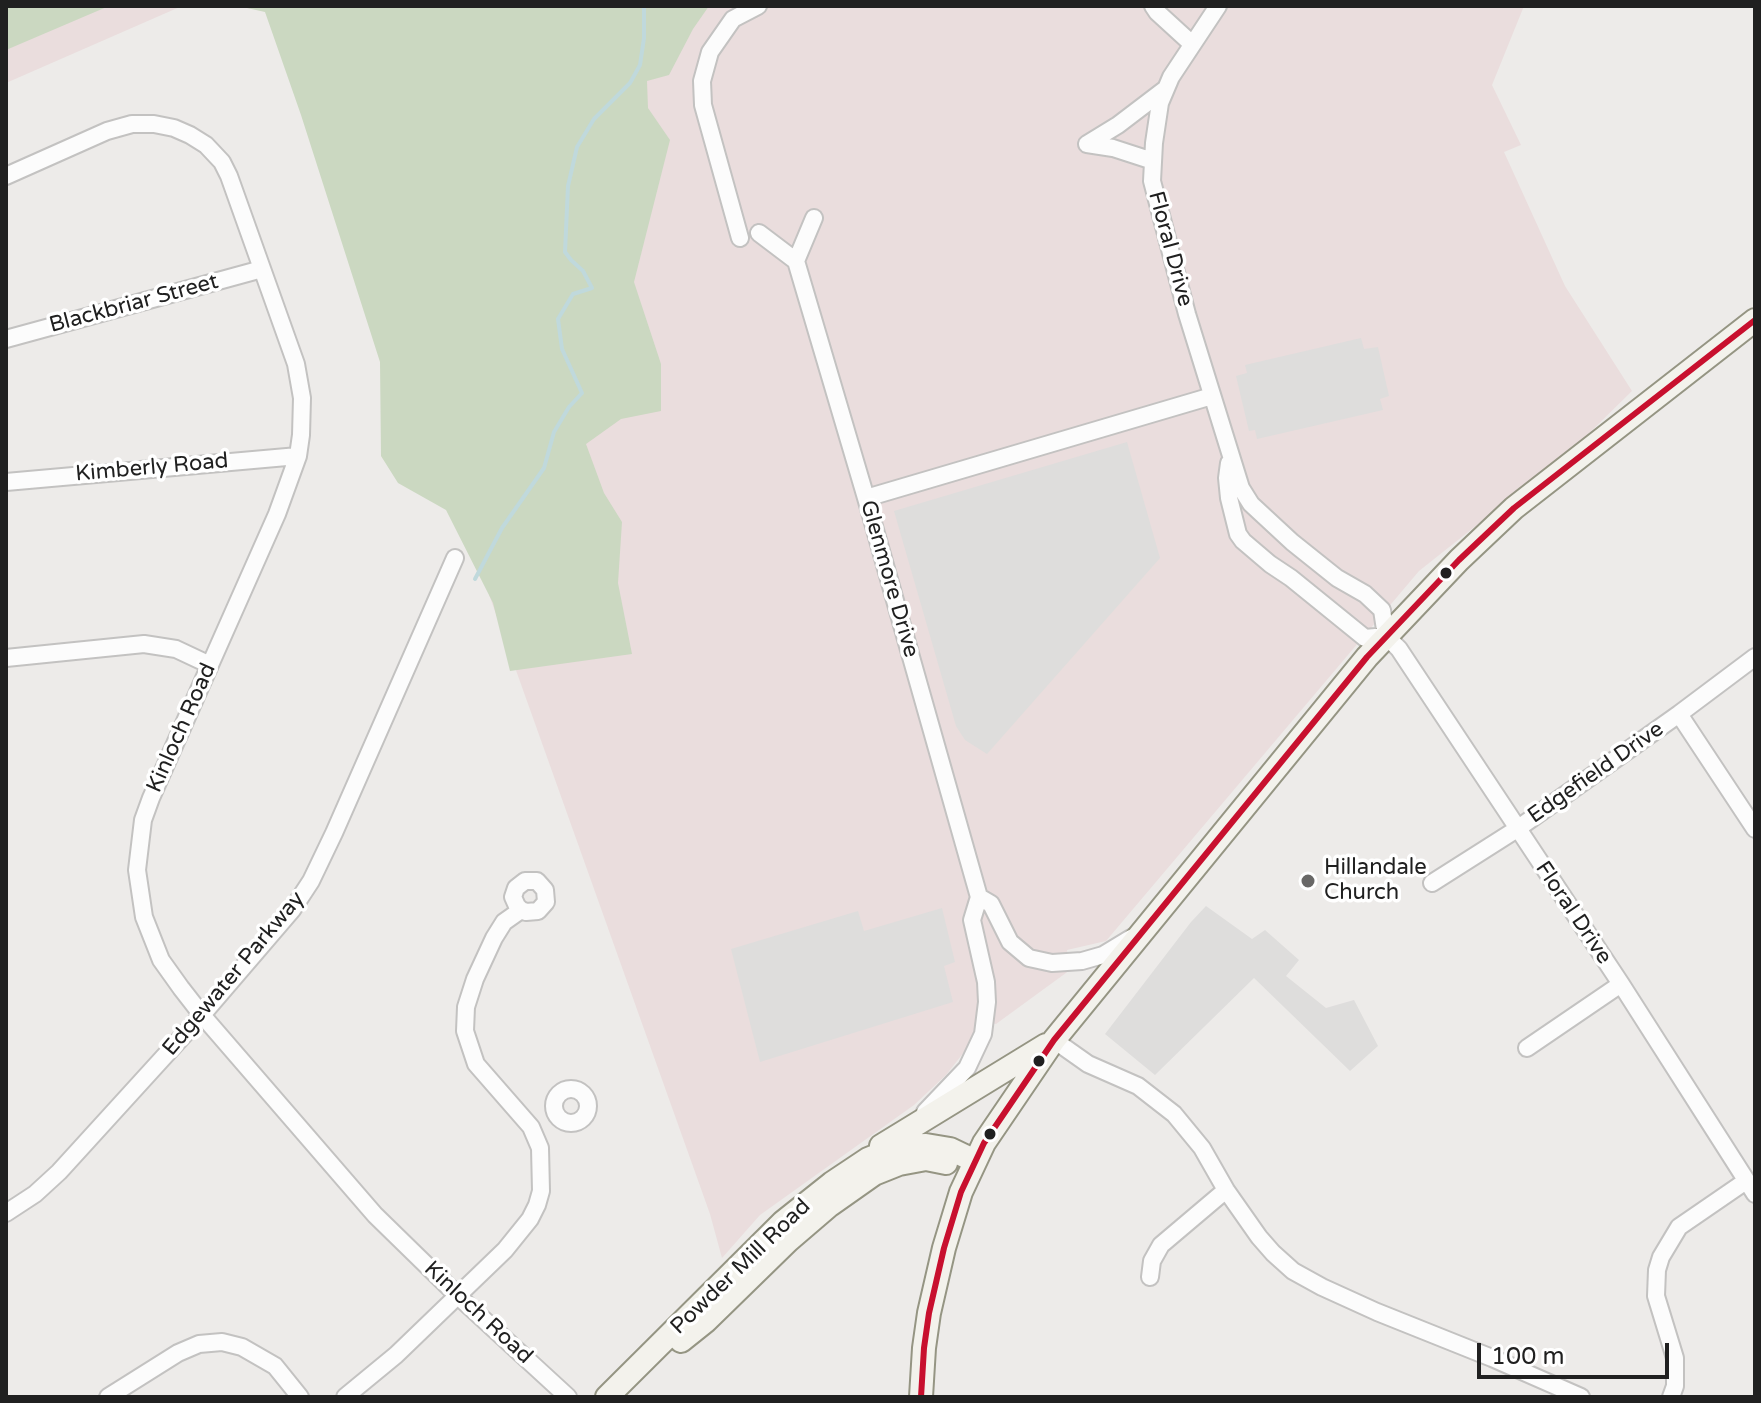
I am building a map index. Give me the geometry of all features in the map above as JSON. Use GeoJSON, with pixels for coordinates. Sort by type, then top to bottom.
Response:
{"type":"FeatureCollection","features":[{"type":"Feature","properties":{"kind":"main road"},"geometry":{"type":"LineString","coordinates":[[921,1397],[924,1348],[939,1267],[955,1209],[972,1168],[997,1122],[1054,1040],[1386,636],[1459,560],[1514,508],[1752,330]]}},
{"type":"Feature","properties":{"kind":"main road"},"geometry":{"type":"LineString","coordinates":[[832,1183],[896,1135],[1054,1040]]}},
{"type":"Feature","properties":{"kind":"main road","name":"Powder Mill Road"},"geometry":{"type":"LineString","coordinates":[[610,1397],[783,1222],[868,1159],[900,1146],[926,1145],[950,1149],[972,1168]]}},
{"type":"Feature","properties":{"kind":"main road","name":"Powder Mill Road"},"geometry":{"type":"LineString","coordinates":[[610,1397],[706,1321],[788,1241],[830,1205],[874,1174],[899,1164],[926,1159],[972,1168]]}},
{"type":"Feature","properties":{"kind":"street"},"geometry":{"type":"LineString","coordinates":[[740,238],[703,105],[702,81],[710,52],[733,19],[758,6]]}},
{"type":"Feature","properties":{"kind":"street"},"geometry":{"type":"LineString","coordinates":[[1153,6],[1192,44]]}},
{"type":"Feature","properties":{"kind":"street","name":"Floral Drive"},"geometry":{"type":"LineString","coordinates":[[1217,7],[1171,77],[1160,103],[1152,181],[1187,314],[1241,488],[1251,504],[1292,542],[1337,578],[1365,594],[1382,610],[1386,636],[1399,649],[1621,984],[1751,1188]]}},
{"type":"Feature","properties":{"kind":"street"},"geometry":{"type":"LineString","coordinates":[[1153,161],[1113,148],[1087,144],[1118,125],[1166,88]]}},
{"type":"Feature","properties":{"kind":"street","name":"Kinloch Road"},"geometry":{"type":"LineString","coordinates":[[6,176],[107,131],[132,124],[154,124],[174,128],[206,145],[222,162],[235,190],[290,343],[300,381],[302,416],[298,456],[277,514],[147,809],[137,870],[144,917],[161,960],[202,1015],[375,1215],[568,1397]]}},
{"type":"Feature","properties":{"kind":"street"},"geometry":{"type":"LineString","coordinates":[[759,233],[796,261],[814,218]]}},
{"type":"Feature","properties":{"kind":"street","name":"Glenmore Drive"},"geometry":{"type":"LineString","coordinates":[[796,261],[979,897]]}},
{"type":"Feature","properties":{"kind":"street","name":"Blackbriar Street"},"geometry":{"type":"LineString","coordinates":[[6,339],[262,269]]}},
{"type":"Feature","properties":{"kind":"street"},"geometry":{"type":"LineString","coordinates":[[866,498],[1212,396]]}},
{"type":"Feature","properties":{"kind":"street","name":"Kimberly Road"},"geometry":{"type":"LineString","coordinates":[[6,482],[298,456]]}},
{"type":"Feature","properties":{"kind":"street","name":"Floral Drive"},"geometry":{"type":"LineString","coordinates":[[1231,457],[1227,478],[1229,498],[1238,534],[1243,541],[1365,638],[1386,636]]}},
{"type":"Feature","properties":{"kind":"street","name":"Edgewater Parkway"},"geometry":{"type":"LineString","coordinates":[[6,1213],[35,1194],[59,1172],[202,1015],[292,910],[311,881],[455,558]]}},
{"type":"Feature","properties":{"kind":"street"},"geometry":{"type":"LineString","coordinates":[[6,658],[144,644],[176,649],[210,665]]}},
{"type":"Feature","properties":{"kind":"street","name":"Edgefield Drive"},"geometry":{"type":"LineString","coordinates":[[1432,883],[1517,829],[1755,657]]}},
{"type":"Feature","properties":{"kind":"street"},"geometry":{"type":"LineString","coordinates":[[1679,714],[1755,829]]}},
{"type":"Feature","properties":{"kind":"street"},"geometry":{"type":"LineString","coordinates":[[896,1135],[930,1108],[967,1068],[983,1034],[986,982],[972,920],[979,897],[991,904],[1010,942],[1029,958],[1052,963],[1082,961],[1103,955],[1119,947],[1151,922]]}},
{"type":"Feature","properties":{"kind":"street"},"geometry":{"type":"LineString","coordinates":[[345,1397],[396,1355],[505,1250],[530,1219],[537,1205],[541,1191],[540,1148],[531,1127],[476,1064],[465,1031],[466,1007],[475,979],[504,922],[521,910]]}},
{"type":"Feature","properties":{"kind":"street"},"geometry":{"type":"LineString","coordinates":[[1527,1048],[1621,984]]}},
{"type":"Feature","properties":{"kind":"street"},"geometry":{"type":"LineString","coordinates":[[1054,1040],[1088,1064],[1138,1086],[1174,1114],[1202,1148],[1226,1190],[1273,1253],[1305,1278],[1573,1396]]}},
{"type":"Feature","properties":{"kind":"street"},"geometry":{"type":"LineString","coordinates":[[531,1127],[558,1117]]}},
{"type":"Feature","properties":{"kind":"street"},"geometry":{"type":"LineString","coordinates":[[1671,1397],[1675,1386],[1675,1358],[1656,1296],[1661,1257],[1679,1227],[1751,1188]]}},
{"type":"Feature","properties":{"kind":"street"},"geometry":{"type":"LineString","coordinates":[[1150,1277],[1152,1261],[1161,1245],[1226,1190]]}},
{"type":"Feature","properties":{"kind":"street"},"geometry":{"type":"LineString","coordinates":[[108,1397],[178,1353],[199,1344],[222,1342],[242,1347],[275,1366],[300,1397]]}},
{"type":"Feature","properties":{"kind":"shaded area"},"geometry":{"type":"Polygon","coordinates":[[[6,6],[182,6],[6,83],[6,6]]]}},
{"type":"Feature","properties":{"kind":"shaded area"},"geometry":{"type":"Polygon","coordinates":[[[279,6],[1524,6],[1492,85],[1521,145],[1504,152],[1565,286],[1632,391],[1574,448],[1419,571],[1106,941],[1067,950],[1070,970],[996,1024],[978,1021],[968,1047],[946,1075],[914,1105],[760,1215],[722,1258],[710,1214],[279,6]]]}},
{"type":"Feature","properties":{"kind":"shaded area"},"geometry":{"type":"Polygon","coordinates":[[[1361,338],[1364,349],[1378,347],[1389,396],[1380,399],[1383,410],[1257,439],[1255,430],[1249,431],[1236,376],[1247,373],[1245,365],[1361,338]]]}},
{"type":"Feature","properties":{"kind":"shaded area"},"geometry":{"type":"Polygon","coordinates":[[[1127,442],[1160,558],[987,754],[965,740],[956,726],[894,511],[1127,442]]]}},
{"type":"Feature","properties":{"kind":"shaded area"},"geometry":{"type":"Polygon","coordinates":[[[1206,906],[1252,939],[1265,930],[1299,960],[1286,976],[1326,1008],[1354,1000],[1378,1046],[1350,1071],[1254,978],[1155,1075],[1105,1034],[1206,906]]]}},
{"type":"Feature","properties":{"kind":"shaded area"},"geometry":{"type":"Polygon","coordinates":[[[942,908],[955,962],[944,966],[953,1002],[760,1062],[731,949],[858,911],[864,931],[942,908]]]}},
{"type":"Feature","properties":{"kind":"green space"},"geometry":{"type":"Polygon","coordinates":[[[6,6],[109,6],[6,50],[6,6]]]}},
{"type":"Feature","properties":{"kind":"green space"},"geometry":{"type":"Polygon","coordinates":[[[238,6],[709,6],[669,75],[647,81],[648,108],[670,140],[634,282],[661,364],[661,411],[621,419],[586,444],[604,493],[622,522],[618,583],[632,654],[510,671],[493,603],[446,510],[398,483],[381,456],[380,362],[265,12],[238,6]]]}},
{"type":"Feature","properties":{"kind":"waterway"},"geometry":{"type":"LineString","coordinates":[[475,579],[502,528],[544,468],[554,432],[582,393],[562,349],[558,319],[573,294],[592,288],[583,271],[565,252],[568,186],[577,147],[594,119],[630,83],[640,65],[644,6]]}},
{"type":"Feature","properties":{"kind":"transit line"},"geometry":{"type":"LineString","coordinates":[[921,1397],[929,1313],[961,1192],[984,1143],[1054,1040],[1367,657],[1459,560],[1514,508],[1755,320]]}},
{"type":"Feature","properties":{"kind":"place","name":"Hillandale Church"},"geometry":{"type":"Point","coordinates":[1308,881]}}]}
